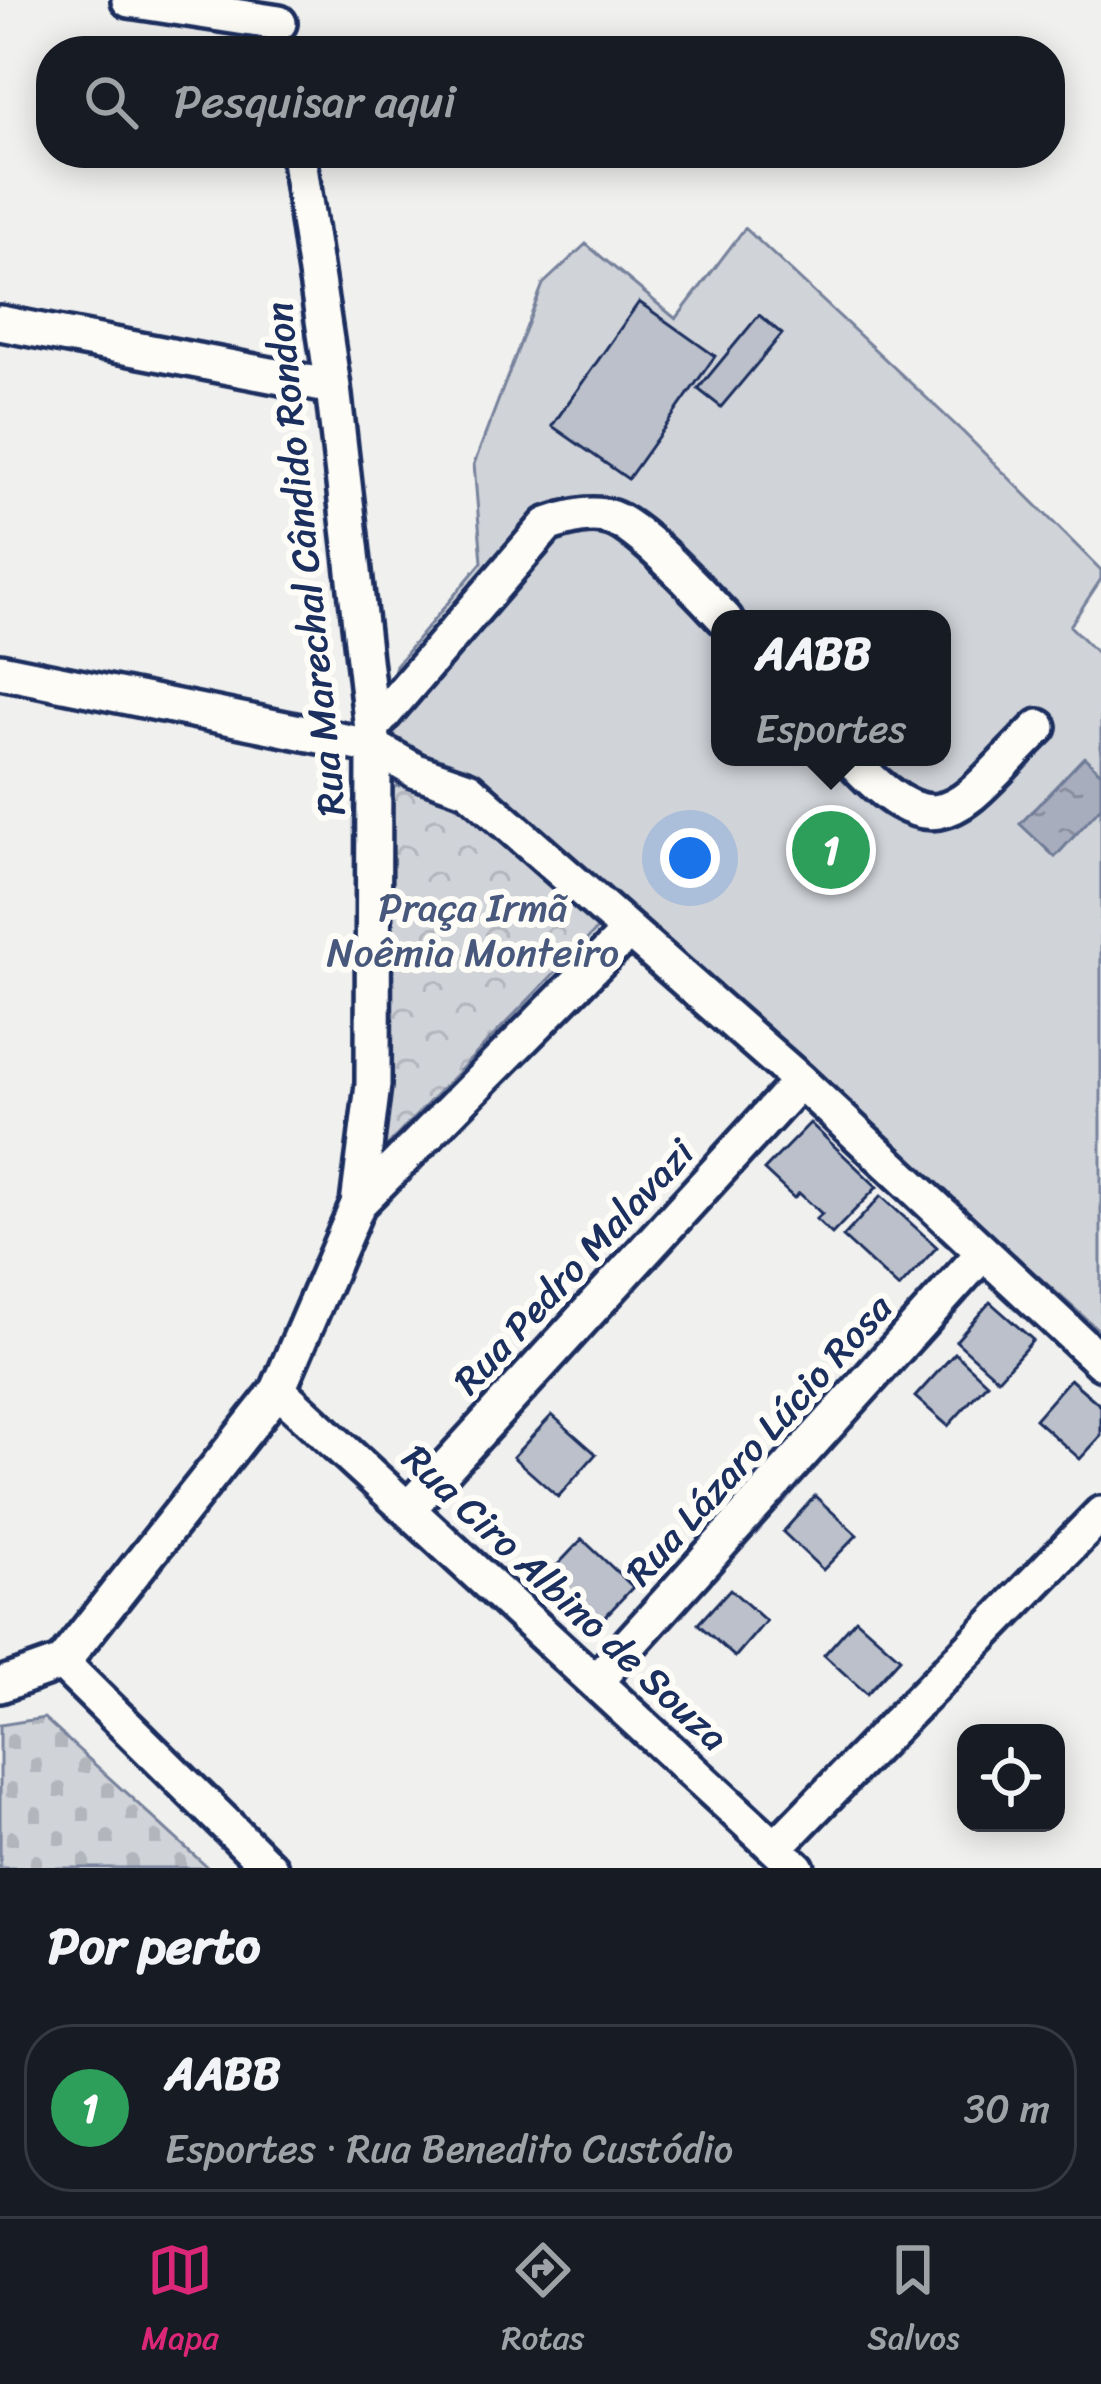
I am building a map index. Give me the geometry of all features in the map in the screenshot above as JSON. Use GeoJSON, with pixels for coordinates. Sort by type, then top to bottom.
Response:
{"type":"FeatureCollection","features":[{"type":"Feature","properties":{"kind":"street"},"geometry":{"type":"LineString","coordinates":[[128,0],[279,25]]}},
{"type":"Feature","properties":{"kind":"street","name":"Rua Marechal Cândido Rondon"},"geometry":{"type":"LineString","coordinates":[[62,1663],[278,1390],[358,1204],[373,1085],[373,737],[333,387],[300,168]]}},
{"type":"Feature","properties":{"kind":"street"},"geometry":{"type":"LineString","coordinates":[[0,322],[333,387]]}},
{"type":"Feature","properties":{"kind":"street"},"geometry":{"type":"LineString","coordinates":[[373,737],[547,525],[573,516],[608,517],[630,528],[715,610]]}},
{"type":"Feature","properties":{"kind":"street"},"geometry":{"type":"LineString","coordinates":[[0,671],[373,737],[416,771],[468,789],[800,1082],[1101,1362]]}},
{"type":"Feature","properties":{"kind":"street"},"geometry":{"type":"LineString","coordinates":[[857,766],[881,793],[934,814],[955,809],[1039,727]]}},
{"type":"Feature","properties":{"kind":"street"},"geometry":{"type":"LineString","coordinates":[[358,1204],[629,931]]}},
{"type":"Feature","properties":{"kind":"street","name":"Rua Pedro Malavazi"},"geometry":{"type":"LineString","coordinates":[[409,1508],[800,1082]]}},
{"type":"Feature","properties":{"kind":"street","name":"Rua Lázaro Lúcio Rosa"},"geometry":{"type":"LineString","coordinates":[[596,1681],[983,1252]]}},
{"type":"Feature","properties":{"kind":"street","name":"Rua Ciro Albino de Souza"},"geometry":{"type":"LineString","coordinates":[[278,1390],[786,1858]]}},
{"type":"Feature","properties":{"kind":"street"},"geometry":{"type":"LineString","coordinates":[[786,1858],[1101,1514]]}},
{"type":"Feature","properties":{"kind":"street"},"geometry":{"type":"LineString","coordinates":[[0,1685],[62,1663],[270,1868]]}},
{"type":"Feature","properties":{"kind":"green space"},"geometry":{"type":"Polygon","coordinates":[[[745,228],[963,432],[1101,570],[1101,579],[1070,626],[1101,657],[1101,1332],[484,778],[414,766],[394,745],[388,693],[396,665],[482,562],[474,464],[543,284],[586,244],[676,319],[745,228]]]}},
{"type":"Feature","properties":{"kind":"green space","name":"Praça Irmã Noêmia Monteiro"},"geometry":{"type":"Polygon","coordinates":[[[405,785],[432,794],[484,824],[605,921],[374,1159],[383,795],[405,785]]]}},
{"type":"Feature","properties":{"kind":"green space"},"geometry":{"type":"Polygon","coordinates":[[[44,1718],[208,1868],[0,1868],[0,1725],[44,1718]]]}},
{"type":"Feature","properties":{"kind":"water"},"geometry":{"type":"Polygon","coordinates":[[[1084,757],[1101,773],[1101,807],[1055,857],[1020,824],[1084,757]]]}},
{"type":"Feature","properties":{"kind":"building"},"geometry":{"type":"Polygon","coordinates":[[[639,302],[715,356],[628,479],[552,426],[639,302]]]}},
{"type":"Feature","properties":{"kind":"building"},"geometry":{"type":"Polygon","coordinates":[[[759,315],[782,334],[721,407],[698,389],[759,315]]]}},
{"type":"Feature","properties":{"kind":"building"},"geometry":{"type":"Polygon","coordinates":[[[810,1123],[877,1187],[832,1234],[816,1219],[822,1214],[799,1193],[794,1198],[764,1170],[810,1123]]]}},
{"type":"Feature","properties":{"kind":"building"},"geometry":{"type":"Polygon","coordinates":[[[881,1196],[937,1247],[899,1288],[843,1237],[881,1196]]]}},
{"type":"Feature","properties":{"kind":"building"},"geometry":{"type":"Polygon","coordinates":[[[990,1302],[1033,1340],[998,1379],[956,1341],[990,1302]]]}},
{"type":"Feature","properties":{"kind":"building"},"geometry":{"type":"Polygon","coordinates":[[[955,1353],[987,1383],[948,1426],[915,1397],[955,1353]]]}},
{"type":"Feature","properties":{"kind":"building"},"geometry":{"type":"Polygon","coordinates":[[[1070,1379],[1101,1406],[1101,1436],[1080,1459],[1035,1419],[1070,1379]]]}},
{"type":"Feature","properties":{"kind":"building"},"geometry":{"type":"Polygon","coordinates":[[[552,1415],[596,1454],[558,1497],[513,1457],[552,1415]]]}},
{"type":"Feature","properties":{"kind":"building"},"geometry":{"type":"Polygon","coordinates":[[[815,1496],[857,1535],[823,1570],[783,1532],[815,1496]]]}},
{"type":"Feature","properties":{"kind":"building"},"geometry":{"type":"Polygon","coordinates":[[[582,1539],[633,1587],[600,1622],[549,1574],[582,1539]]]}},
{"type":"Feature","properties":{"kind":"building"},"geometry":{"type":"Polygon","coordinates":[[[730,1589],[766,1621],[735,1657],[698,1624],[730,1589]]]}},
{"type":"Feature","properties":{"kind":"building"},"geometry":{"type":"Polygon","coordinates":[[[856,1619],[900,1658],[867,1694],[824,1655],[856,1619]]]}},
{"type":"Feature","properties":{"kind":"place","name":"AABB"},"geometry":{"type":"Point","coordinates":[831,850]}}]}
